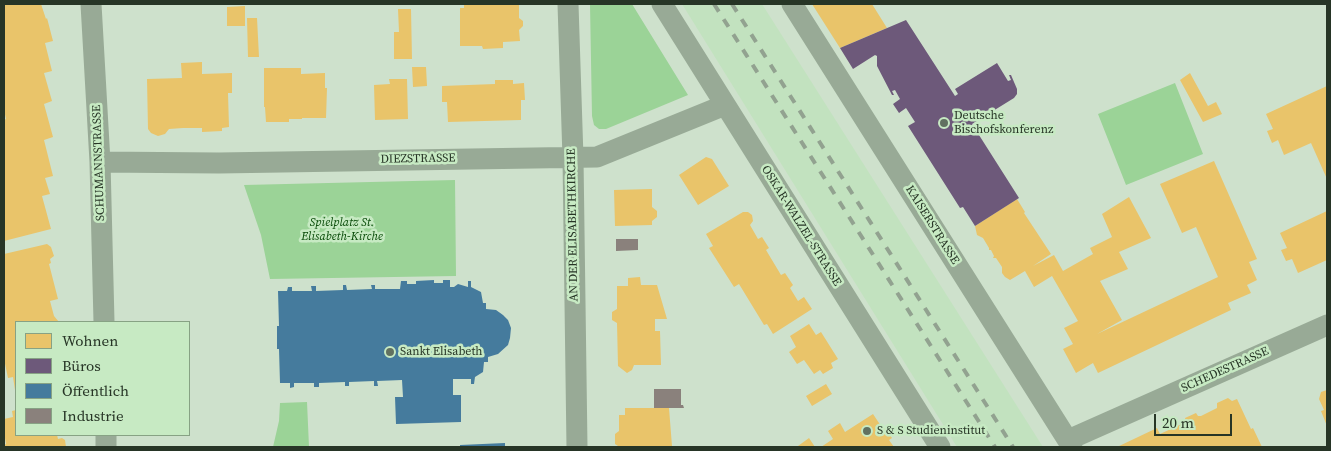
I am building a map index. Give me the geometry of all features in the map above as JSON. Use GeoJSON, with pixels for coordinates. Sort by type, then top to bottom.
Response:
{"type":"FeatureCollection","features":[{"type":"Feature","properties":{"kind":"street","name":"SCHUMANNSTRASSE"},"geometry":{"type":"LineString","coordinates":[[91,4],[100,162],[104,321]]}},
{"type":"Feature","properties":{"kind":"street","name":"AN DER ELISABETHKIRCHE"},"geometry":{"type":"LineString","coordinates":[[568,4],[573,158],[577,447]]}},
{"type":"Feature","properties":{"kind":"street","name":"OSKAR-WALZEL-STRASSE"},"geometry":{"type":"LineString","coordinates":[[662,4],[940,447]]}},
{"type":"Feature","properties":{"kind":"street","name":"KAISERSTRASSE"},"geometry":{"type":"LineString","coordinates":[[792,4],[1070,444]]}},
{"type":"Feature","properties":{"kind":"street","name":"DIEZSTRASSE"},"geometry":{"type":"LineString","coordinates":[[100,162],[219,163],[597,158],[725,105]]}},
{"type":"Feature","properties":{"kind":"street","name":"SCHEDESTRASSE"},"geometry":{"type":"LineString","coordinates":[[1070,444],[1327,325]]}},
{"type":"Feature","properties":{"kind":"shaded area"},"geometry":{"type":"Polygon","coordinates":[[[682,4],[762,4],[1043,447],[957,447],[682,4]]]}},
{"type":"Feature","properties":{"kind":"green space"},"geometry":{"type":"Polygon","coordinates":[[[590,4],[632,4],[688,95],[606,129],[599,129],[594,125],[592,116],[590,4]]]}},
{"type":"Feature","properties":{"kind":"green space"},"geometry":{"type":"Polygon","coordinates":[[[1175,83],[1203,154],[1126,185],[1098,114],[1175,83]]]}},
{"type":"Feature","properties":{"kind":"green space","name":"Spielplatz St. Elisabeth-Kirche"},"geometry":{"type":"Polygon","coordinates":[[[455,180],[456,276],[270,279],[261,235],[244,185],[455,180]]]}},
{"type":"Feature","properties":{"kind":"green space"},"geometry":{"type":"Polygon","coordinates":[[[307,402],[309,447],[273,447],[279,421],[280,403],[307,402]]]}},
{"type":"Feature","properties":{"kind":"building: Wohnen"},"geometry":{"type":"Polygon","coordinates":[[[4,4],[41,4],[47,18],[53,41],[45,43],[52,71],[44,73],[52,101],[44,104],[53,137],[44,140],[53,176],[45,178],[50,194],[42,196],[51,229],[4,241],[4,120],[6,119],[4,110],[4,4]]]}},
{"type":"Feature","properties":{"kind":"building: Wohnen"},"geometry":{"type":"Polygon","coordinates":[[[464,4],[519,4],[519,18],[523,21],[523,26],[519,30],[520,41],[503,42],[503,48],[483,49],[482,46],[460,46],[460,8],[464,8],[464,4]]]}},
{"type":"Feature","properties":{"kind":"building: Wohnen"},"geometry":{"type":"Polygon","coordinates":[[[812,4],[872,4],[887,28],[840,48],[812,4]]]}},
{"type":"Feature","properties":{"kind":"building: Wohnen"},"geometry":{"type":"Polygon","coordinates":[[[245,6],[245,26],[227,26],[227,7],[245,6]]]}},
{"type":"Feature","properties":{"kind":"building: Wohnen"},"geometry":{"type":"Polygon","coordinates":[[[398,9],[411,9],[412,59],[394,59],[394,32],[399,32],[398,9]]]}},
{"type":"Feature","properties":{"kind":"building: Wohnen"},"geometry":{"type":"Polygon","coordinates":[[[247,18],[257,18],[259,57],[248,57],[247,18]]]}},
{"type":"Feature","properties":{"kind":"building: Wohnen"},"geometry":{"type":"Polygon","coordinates":[[[202,62],[202,74],[232,73],[232,93],[228,93],[229,127],[222,128],[222,131],[202,132],[202,128],[169,129],[165,134],[158,136],[151,133],[148,129],[147,79],[182,78],[181,63],[202,62]]]}},
{"type":"Feature","properties":{"kind":"building: Wohnen"},"geometry":{"type":"Polygon","coordinates":[[[412,67],[426,67],[427,86],[413,87],[412,67]]]}},
{"type":"Feature","properties":{"kind":"building: Wohnen"},"geometry":{"type":"Polygon","coordinates":[[[264,68],[301,68],[301,74],[325,73],[325,88],[327,88],[326,118],[302,118],[289,119],[289,122],[266,122],[264,68]]]}},
{"type":"Feature","properties":{"kind":"building: Wohnen"},"geometry":{"type":"Polygon","coordinates":[[[1190,73],[1208,106],[1216,102],[1222,114],[1203,122],[1180,80],[1190,73]]]}},
{"type":"Feature","properties":{"kind":"building: Wohnen"},"geometry":{"type":"Polygon","coordinates":[[[389,79],[407,79],[408,119],[375,120],[374,85],[390,84],[389,79]]]}},
{"type":"Feature","properties":{"kind":"building: Wohnen"},"geometry":{"type":"Polygon","coordinates":[[[495,80],[513,80],[513,84],[524,83],[525,100],[521,100],[521,120],[448,122],[447,102],[442,102],[442,86],[495,84],[495,80]]]}},
{"type":"Feature","properties":{"kind":"building: Wohnen"},"geometry":{"type":"Polygon","coordinates":[[[1327,86],[1327,179],[1311,143],[1284,155],[1278,140],[1272,143],[1267,131],[1273,129],[1266,114],[1327,86]]]}},
{"type":"Feature","properties":{"kind":"building: Wohnen"},"geometry":{"type":"Polygon","coordinates":[[[706,157],[712,159],[729,186],[698,205],[679,175],[706,157]]]}},
{"type":"Feature","properties":{"kind":"building: Wohnen"},"geometry":{"type":"Polygon","coordinates":[[[1214,161],[1257,259],[1249,262],[1257,280],[1247,285],[1251,293],[1228,303],[1231,310],[1098,373],[1093,363],[1076,373],[1063,349],[1073,344],[1064,328],[1078,321],[1052,276],[1034,287],[1025,271],[1010,280],[1005,277],[1002,273],[1002,267],[996,258],[993,258],[991,250],[989,250],[983,238],[977,235],[975,226],[1017,199],[1051,254],[1033,266],[1054,255],[1063,271],[1093,254],[1090,248],[1112,237],[1102,214],[1129,197],[1151,238],[1119,252],[1128,269],[1100,281],[1122,320],[1097,334],[1218,277],[1196,227],[1182,233],[1160,184],[1214,161]]]}},
{"type":"Feature","properties":{"kind":"building: Wohnen"},"geometry":{"type":"Polygon","coordinates":[[[652,189],[652,207],[657,211],[657,217],[652,221],[652,225],[615,226],[614,190],[652,189]]]}},
{"type":"Feature","properties":{"kind":"building: Wohnen"},"geometry":{"type":"Polygon","coordinates":[[[1327,211],[1327,260],[1298,273],[1292,259],[1286,261],[1281,250],[1287,248],[1280,233],[1327,211]]]}},
{"type":"Feature","properties":{"kind":"building: Wohnen"},"geometry":{"type":"Polygon","coordinates":[[[743,212],[748,212],[752,215],[753,221],[750,225],[758,239],[762,237],[769,248],[766,250],[781,275],[785,273],[793,285],[790,288],[798,301],[804,297],[812,309],[773,334],[767,324],[764,325],[739,284],[734,287],[709,248],[713,246],[706,234],[743,212]]]}},
{"type":"Feature","properties":{"kind":"building: Wohnen"},"geometry":{"type":"Polygon","coordinates":[[[47,244],[51,247],[54,256],[50,259],[51,263],[49,264],[58,299],[50,301],[54,316],[58,321],[15,321],[15,390],[13,377],[8,378],[4,359],[4,254],[47,244]]]}},
{"type":"Feature","properties":{"kind":"building: Wohnen"},"geometry":{"type":"Polygon","coordinates":[[[640,277],[641,285],[657,285],[667,319],[655,319],[655,331],[660,331],[661,365],[634,365],[632,370],[627,373],[618,366],[617,323],[612,320],[612,312],[617,309],[617,286],[628,286],[628,278],[640,277]]]}},
{"type":"Feature","properties":{"kind":"building: Wohnen"},"geometry":{"type":"Polygon","coordinates":[[[809,324],[816,335],[821,332],[838,359],[831,363],[833,368],[823,374],[820,370],[814,374],[804,360],[797,364],[789,352],[796,347],[790,336],[809,324]]]}},
{"type":"Feature","properties":{"kind":"building: Wohnen"},"geometry":{"type":"Polygon","coordinates":[[[826,384],[832,394],[812,406],[806,396],[826,384]]]}},
{"type":"Feature","properties":{"kind":"building: Wohnen"},"geometry":{"type":"Polygon","coordinates":[[[1327,390],[1327,426],[1321,411],[1324,410],[1319,399],[1321,392],[1327,390]]]}},
{"type":"Feature","properties":{"kind":"building: Wohnen"},"geometry":{"type":"Polygon","coordinates":[[[1228,398],[1232,401],[1237,399],[1262,447],[1117,447],[1157,428],[1160,434],[1186,422],[1185,418],[1196,413],[1198,416],[1201,416],[1217,408],[1217,403],[1228,398]]]}},
{"type":"Feature","properties":{"kind":"building: Wohnen"},"geometry":{"type":"Polygon","coordinates":[[[625,408],[669,408],[672,446],[618,446],[615,444],[615,434],[619,431],[619,415],[625,415],[625,408]]]}},
{"type":"Feature","properties":{"kind":"building: Wohnen"},"geometry":{"type":"Polygon","coordinates":[[[15,410],[15,436],[57,436],[58,439],[62,438],[65,440],[66,447],[4,447],[6,444],[4,419],[13,417],[12,411],[15,410]]]}},
{"type":"Feature","properties":{"kind":"building: Wohnen","name":"S & S Studieninstitut"},"geometry":{"type":"Polygon","coordinates":[[[873,414],[892,438],[889,440],[894,447],[821,447],[833,439],[828,431],[840,423],[845,432],[873,414]]]}},
{"type":"Feature","properties":{"kind":"building: Wohnen"},"geometry":{"type":"Polygon","coordinates":[[[809,438],[815,447],[798,446],[809,438]]]}},
{"type":"Feature","properties":{"kind":"building: Büros","name":"Deutsche Bischofskonferenz"},"geometry":{"type":"Polygon","coordinates":[[[906,20],[955,96],[958,94],[955,89],[997,63],[1008,81],[1011,80],[1009,75],[1011,75],[1017,89],[1017,94],[1014,98],[972,124],[1019,198],[975,226],[963,207],[960,208],[908,126],[915,122],[906,108],[899,113],[893,104],[900,99],[895,90],[892,91],[894,95],[892,95],[877,66],[877,56],[875,55],[853,69],[840,48],[906,20]]]}},
{"type":"Feature","properties":{"kind":"building: Öffentlich","name":"Sankt Elisabeth"},"geometry":{"type":"Polygon","coordinates":[[[434,280],[434,283],[443,283],[443,280],[450,280],[450,287],[458,284],[468,287],[468,281],[471,281],[471,287],[481,292],[483,303],[486,303],[486,309],[496,310],[503,315],[508,320],[511,328],[508,345],[498,354],[488,357],[488,362],[484,362],[483,372],[475,377],[474,384],[471,384],[471,379],[453,379],[453,395],[461,395],[461,422],[396,424],[395,397],[403,397],[402,380],[377,381],[378,386],[374,386],[374,381],[349,382],[349,386],[345,386],[345,382],[319,383],[319,387],[314,387],[314,383],[294,383],[294,387],[290,388],[290,383],[280,383],[279,349],[277,349],[277,326],[279,326],[278,291],[287,291],[288,287],[292,287],[292,291],[312,291],[311,286],[316,286],[316,291],[343,290],[343,285],[346,285],[347,290],[372,289],[371,285],[375,285],[375,289],[400,289],[401,281],[407,281],[407,284],[416,284],[416,281],[434,280]]]}},
{"type":"Feature","properties":{"kind":"building: Öffentlich"},"geometry":{"type":"Polygon","coordinates":[[[505,443],[505,447],[460,447],[460,445],[505,443]]]}},
{"type":"Feature","properties":{"kind":"building: Industrie"},"geometry":{"type":"Polygon","coordinates":[[[616,239],[638,239],[638,250],[616,251],[616,239]]]}},
{"type":"Feature","properties":{"kind":"building: Industrie"},"geometry":{"type":"Polygon","coordinates":[[[654,389],[681,389],[681,405],[684,408],[654,408],[654,389]]]}},
{"type":"Feature","properties":{"kind":"railway"},"geometry":{"type":"LineString","coordinates":[[714,4],[995,447]]}},
{"type":"Feature","properties":{"kind":"railway"},"geometry":{"type":"LineString","coordinates":[[732,4],[1013,447]]}},
{"type":"Feature","properties":{"kind":"place","name":"Deutsche Bischofskonferenz"},"geometry":{"type":"Point","coordinates":[944,123]}},
{"type":"Feature","properties":{"kind":"place","name":"Sankt Elisabeth"},"geometry":{"type":"Point","coordinates":[390,352]}},
{"type":"Feature","properties":{"kind":"place","name":"S & S Studieninstitut"},"geometry":{"type":"Point","coordinates":[867,431]}}]}
